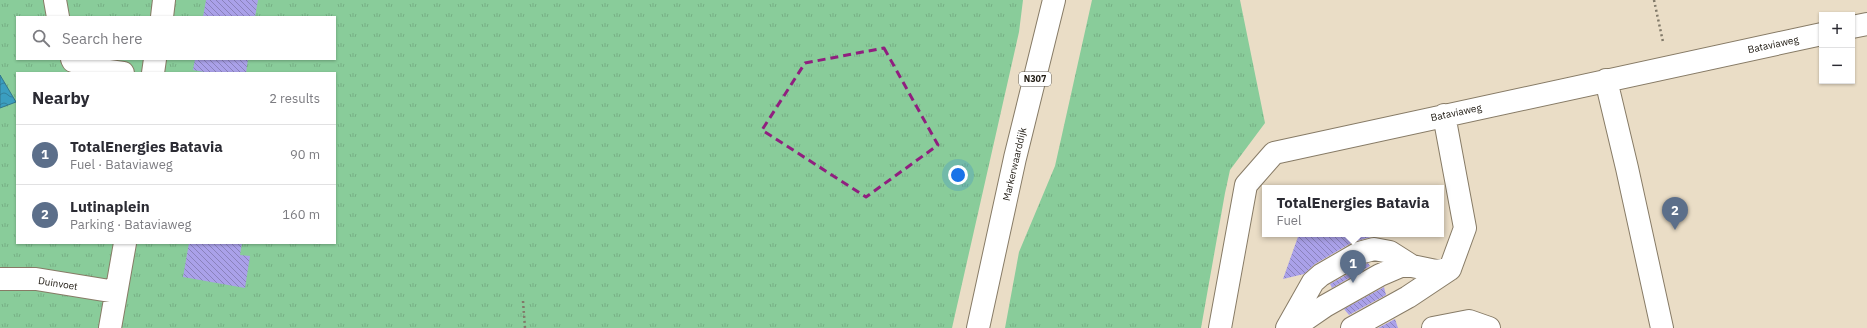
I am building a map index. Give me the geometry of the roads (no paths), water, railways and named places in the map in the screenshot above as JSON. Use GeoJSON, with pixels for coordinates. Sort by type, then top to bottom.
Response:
{"type":"FeatureCollection","features":[{"type":"Feature","properties":{"kind":"street"},"geometry":{"type":"LineString","coordinates":[[55,0],[58,16]]}},
{"type":"Feature","properties":{"kind":"street"},"geometry":{"type":"LineString","coordinates":[[162,16],[164,0]]}},
{"type":"Feature","properties":{"kind":"street","name":"Markerwaarddijk"},"geometry":{"type":"LineString","coordinates":[[978,328],[1015,158],[1054,0]]}},
{"type":"Feature","properties":{"kind":"street"},"geometry":{"type":"LineString","coordinates":[[1855,26],[1867,24]]}},
{"type":"Feature","properties":{"kind":"street","name":"Bataviaweg"},"geometry":{"type":"LineString","coordinates":[[1220,328],[1246,185],[1274,153],[1668,66],[1819,35]]}},
{"type":"Feature","properties":{"kind":"street"},"geometry":{"type":"LineString","coordinates":[[72,60],[101,70],[116,72]]}},
{"type":"Feature","properties":{"kind":"street"},"geometry":{"type":"LineString","coordinates":[[153,72],[155,60]]}},
{"type":"Feature","properties":{"kind":"street"},"geometry":{"type":"LineString","coordinates":[[1606,80],[1662,328]]}},
{"type":"Feature","properties":{"kind":"street"},"geometry":{"type":"LineString","coordinates":[[1352,328],[1408,297],[1450,269],[1465,228],[1444,115]]}},
{"type":"Feature","properties":{"kind":"street"},"geometry":{"type":"LineString","coordinates":[[1444,185],[1451,172],[1451,155]]}},
{"type":"Feature","properties":{"kind":"street"},"geometry":{"type":"LineString","coordinates":[[1287,328],[1313,282],[1321,275],[1359,253],[1374,249],[1400,238]]}},
{"type":"Feature","properties":{"kind":"street"},"geometry":{"type":"LineString","coordinates":[[110,328],[125,244]]}},
{"type":"Feature","properties":{"kind":"street"},"geometry":{"type":"LineString","coordinates":[[1374,249],[1390,252],[1412,266]]}},
{"type":"Feature","properties":{"kind":"street"},"geometry":{"type":"LineString","coordinates":[[1293,328],[1325,306],[1380,275],[1401,266],[1412,266],[1436,271],[1450,269]]}},
{"type":"Feature","properties":{"kind":"street","name":"Duinvoet"},"geometry":{"type":"LineString","coordinates":[[0,279],[36,279],[116,292]]}},
{"type":"Feature","properties":{"kind":"street"},"geometry":{"type":"LineString","coordinates":[[1433,328],[1469,321],[1489,328]]}},
{"type":"Feature","properties":{"kind":"water"},"geometry":{"type":"Polygon","coordinates":[[[0,75],[16,102],[0,108],[0,75]]]}},
{"type":"Feature","properties":{"kind":"place","name":"Lutinaplein"},"geometry":{"type":"Point","coordinates":[1675,230]}},
{"type":"Feature","properties":{"kind":"place","name":"TotalEnergies Batavia"},"geometry":{"type":"Point","coordinates":[1353,283]}}]}
